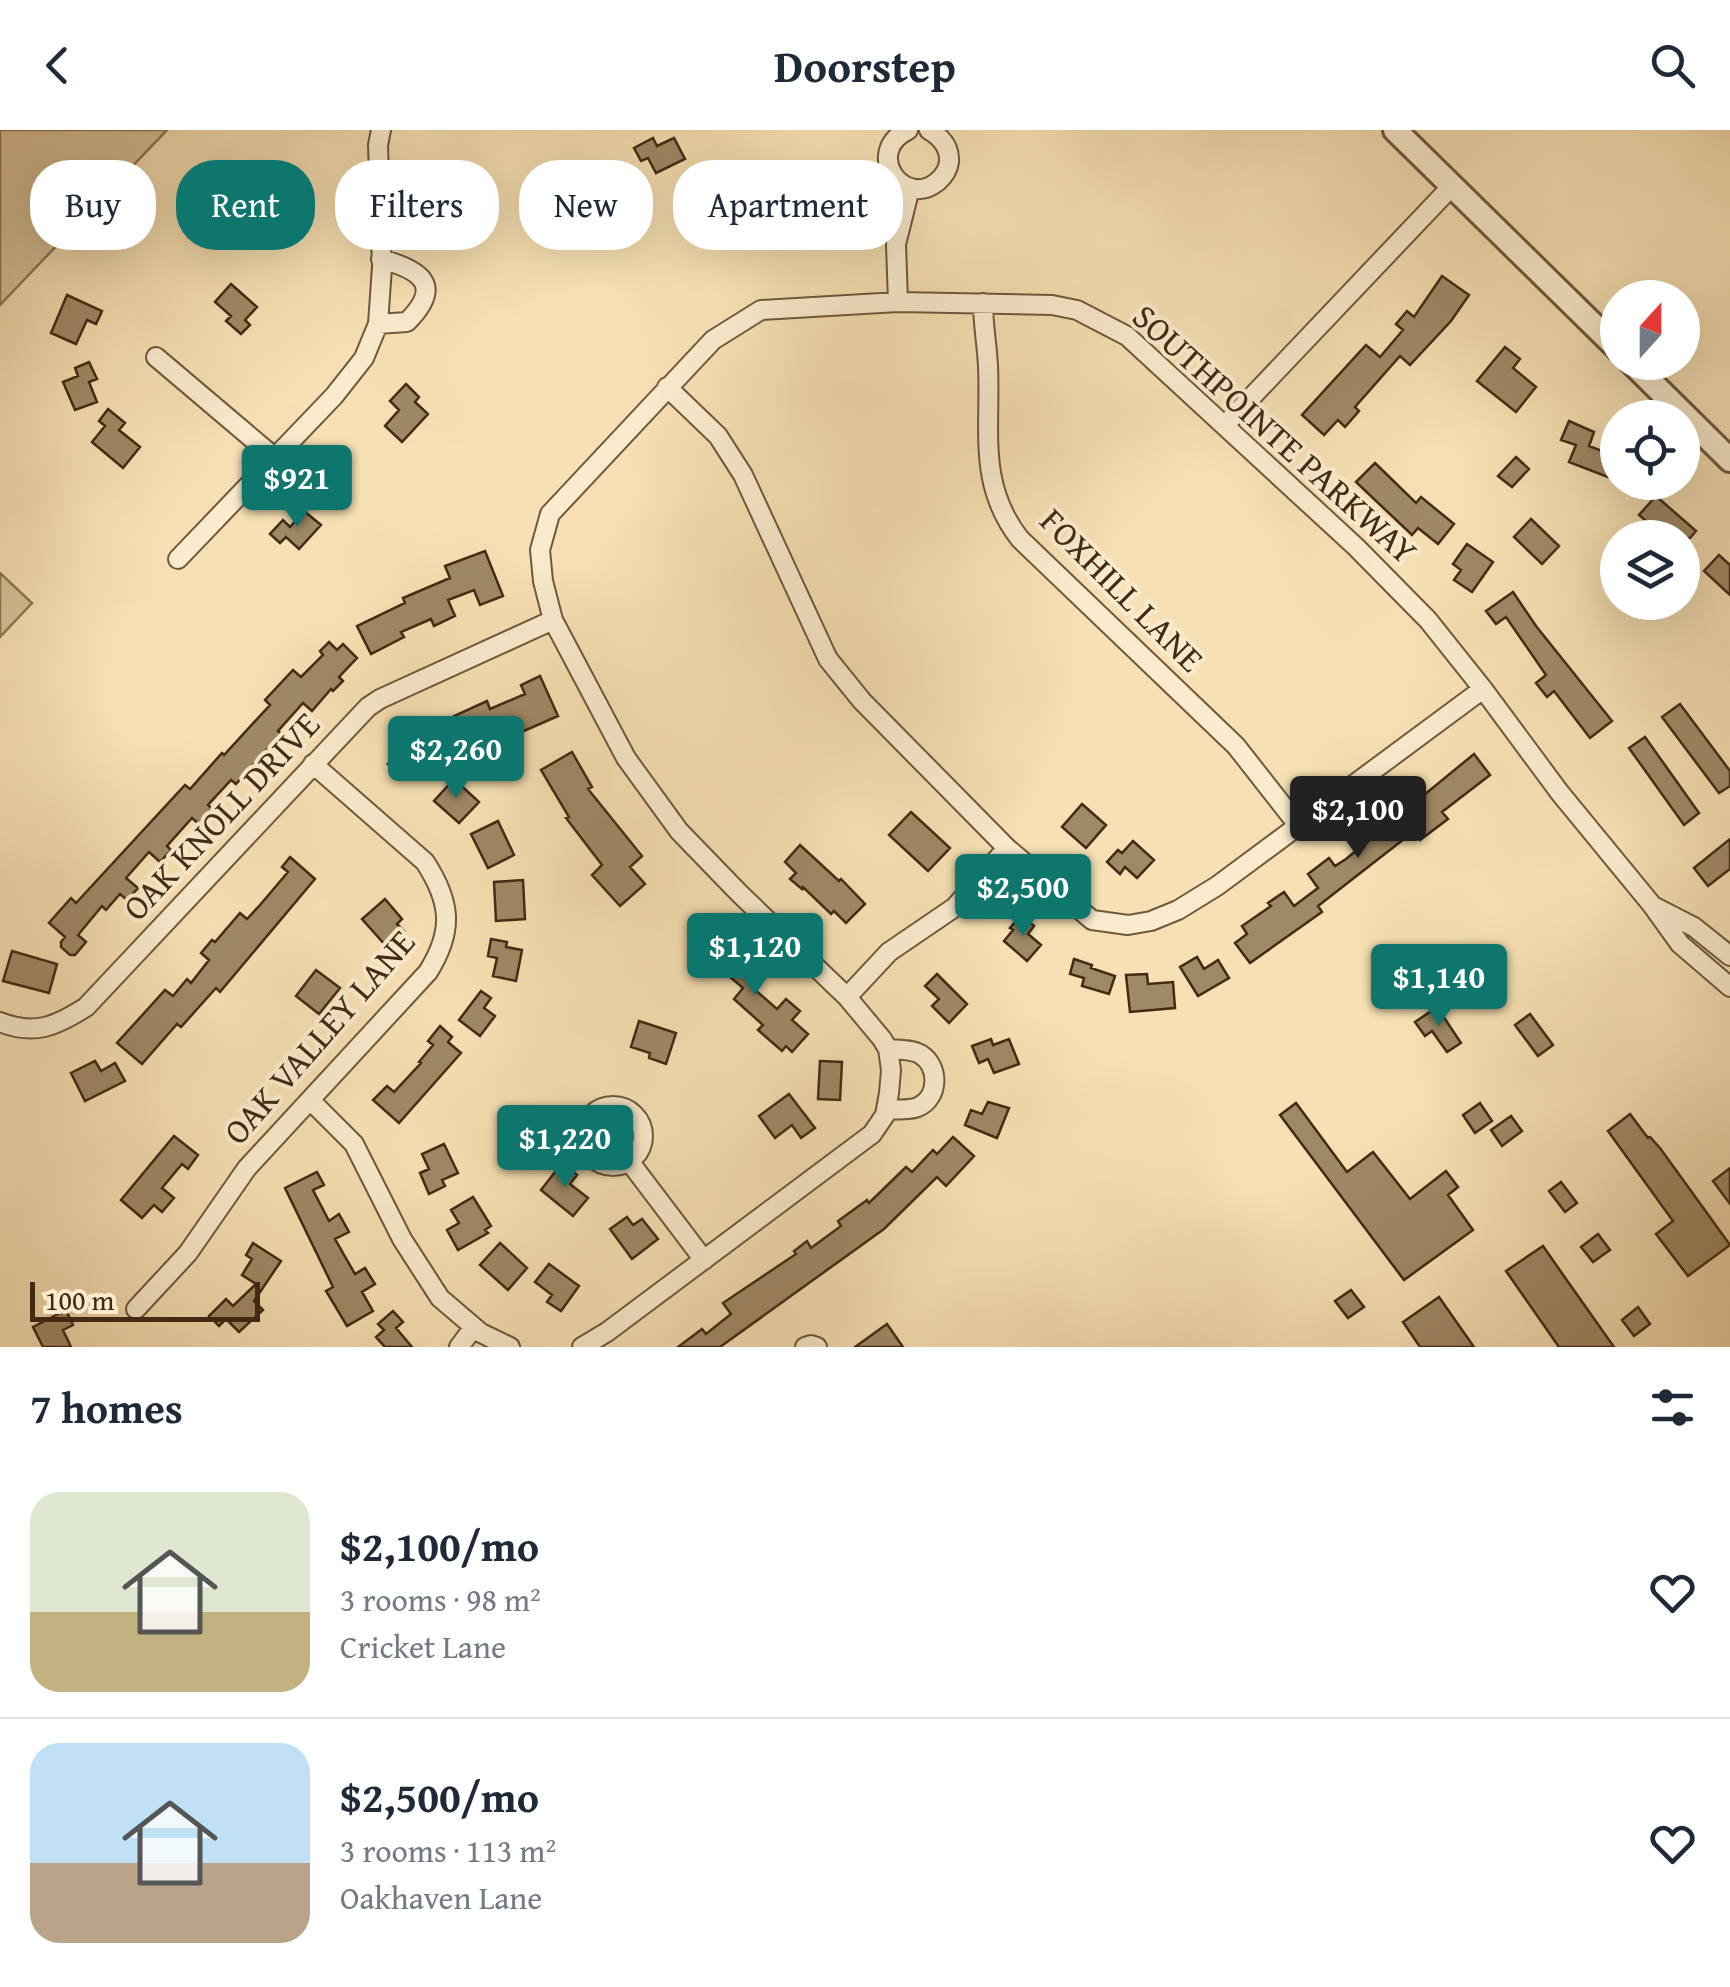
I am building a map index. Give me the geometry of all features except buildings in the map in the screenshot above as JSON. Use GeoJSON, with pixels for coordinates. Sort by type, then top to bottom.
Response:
{"type":"FeatureCollection","features":[{"type":"Feature","properties":{"kind":"street"},"geometry":{"type":"LineString","coordinates":[[178,559],[334,396],[364,358],[378,324],[378,145],[382,130]]}},
{"type":"Feature","properties":{"kind":"street"},"geometry":{"type":"LineString","coordinates":[[908,130],[894,140],[888,158],[894,177],[910,188],[930,186],[946,172],[948,151],[944,142],[929,130]]}},
{"type":"Feature","properties":{"kind":"street"},"geometry":{"type":"LineString","coordinates":[[1395,130],[1600,331]]}},
{"type":"Feature","properties":{"kind":"street"},"geometry":{"type":"LineString","coordinates":[[1225,425],[1452,186]]}},
{"type":"Feature","properties":{"kind":"street"},"geometry":{"type":"LineString","coordinates":[[898,302],[896,244],[910,188]]}},
{"type":"Feature","properties":{"kind":"street"},"geometry":{"type":"LineString","coordinates":[[378,324],[406,322],[419,310],[425,292],[421,277],[410,268],[381,260]]}},
{"type":"Feature","properties":{"kind":"street","name":"SOUTHPOINTE PARKWAY"},"geometry":{"type":"LineString","coordinates":[[886,1109],[914,1109],[930,1100],[936,1081],[929,1062],[915,1052],[888,1049],[847,998],[679,830],[626,758],[553,620],[543,581],[540,550],[550,514],[714,340],[761,310],[898,302],[1052,305],[1077,310],[1127,336],[1428,620],[1680,944],[1730,987]]}},
{"type":"Feature","properties":{"kind":"street","name":"FOXHILL LANE"},"geometry":{"type":"LineString","coordinates":[[983,303],[990,454],[997,501],[1010,525],[1236,746],[1298,825]]}},
{"type":"Feature","properties":{"kind":"street"},"geometry":{"type":"LineString","coordinates":[[156,357],[274,457]]}},
{"type":"Feature","properties":{"kind":"street"},"geometry":{"type":"LineString","coordinates":[[1649,380],[1730,460]]}},
{"type":"Feature","properties":{"kind":"street"},"geometry":{"type":"LineString","coordinates":[[667,387],[718,436],[743,475],[828,659],[862,701],[1006,848],[1092,920],[1128,925],[1178,910],[1217,886],[1483,689]]}},
{"type":"Feature","properties":{"kind":"street","name":"OAK KNOLL DRIVE"},"geometry":{"type":"LineString","coordinates":[[0,1022],[42,1029],[65,1021],[86,1007],[368,707],[553,620]]}},
{"type":"Feature","properties":{"kind":"street","name":"OAK VALLEY LANE"},"geometry":{"type":"LineString","coordinates":[[136,1310],[188,1252],[247,1168],[428,972],[445,938],[444,899],[425,862],[314,764]]}},
{"type":"Feature","properties":{"kind":"street"},"geometry":{"type":"LineString","coordinates":[[847,998],[889,952],[955,906],[1006,848]]}},
{"type":"Feature","properties":{"kind":"street","name":"SOUTHPOINTE PARKWAY"},"geometry":{"type":"LineString","coordinates":[[1652,905],[1694,927],[1730,956]]}},
{"type":"Feature","properties":{"kind":"street"},"geometry":{"type":"LineString","coordinates":[[582,1347],[872,1134],[886,1109],[891,1070],[888,1049]]}},
{"type":"Feature","properties":{"kind":"street"},"geometry":{"type":"LineString","coordinates":[[310,1100],[354,1144],[402,1239],[440,1298],[482,1333],[510,1347]]}},
{"type":"Feature","properties":{"kind":"street"},"geometry":{"type":"LineString","coordinates":[[630,1161],[704,1260]]}},
{"type":"Feature","properties":{"kind":"street"},"geometry":{"type":"LineString","coordinates":[[459,1347],[474,1327]]}},
{"type":"Feature","properties":{"kind":"street"},"geometry":{"type":"LineString","coordinates":[[804,1347],[817,1347]]}},
{"type":"Feature","properties":{"kind":"shaded area"},"geometry":{"type":"Polygon","coordinates":[[[0,130],[167,130],[138,160],[30,160],[30,250],[52,250],[0,305],[0,130]]]}},
{"type":"Feature","properties":{"kind":"shaded area"},"geometry":{"type":"Polygon","coordinates":[[[0,573],[32,603],[0,637],[0,573]]]}}]}
